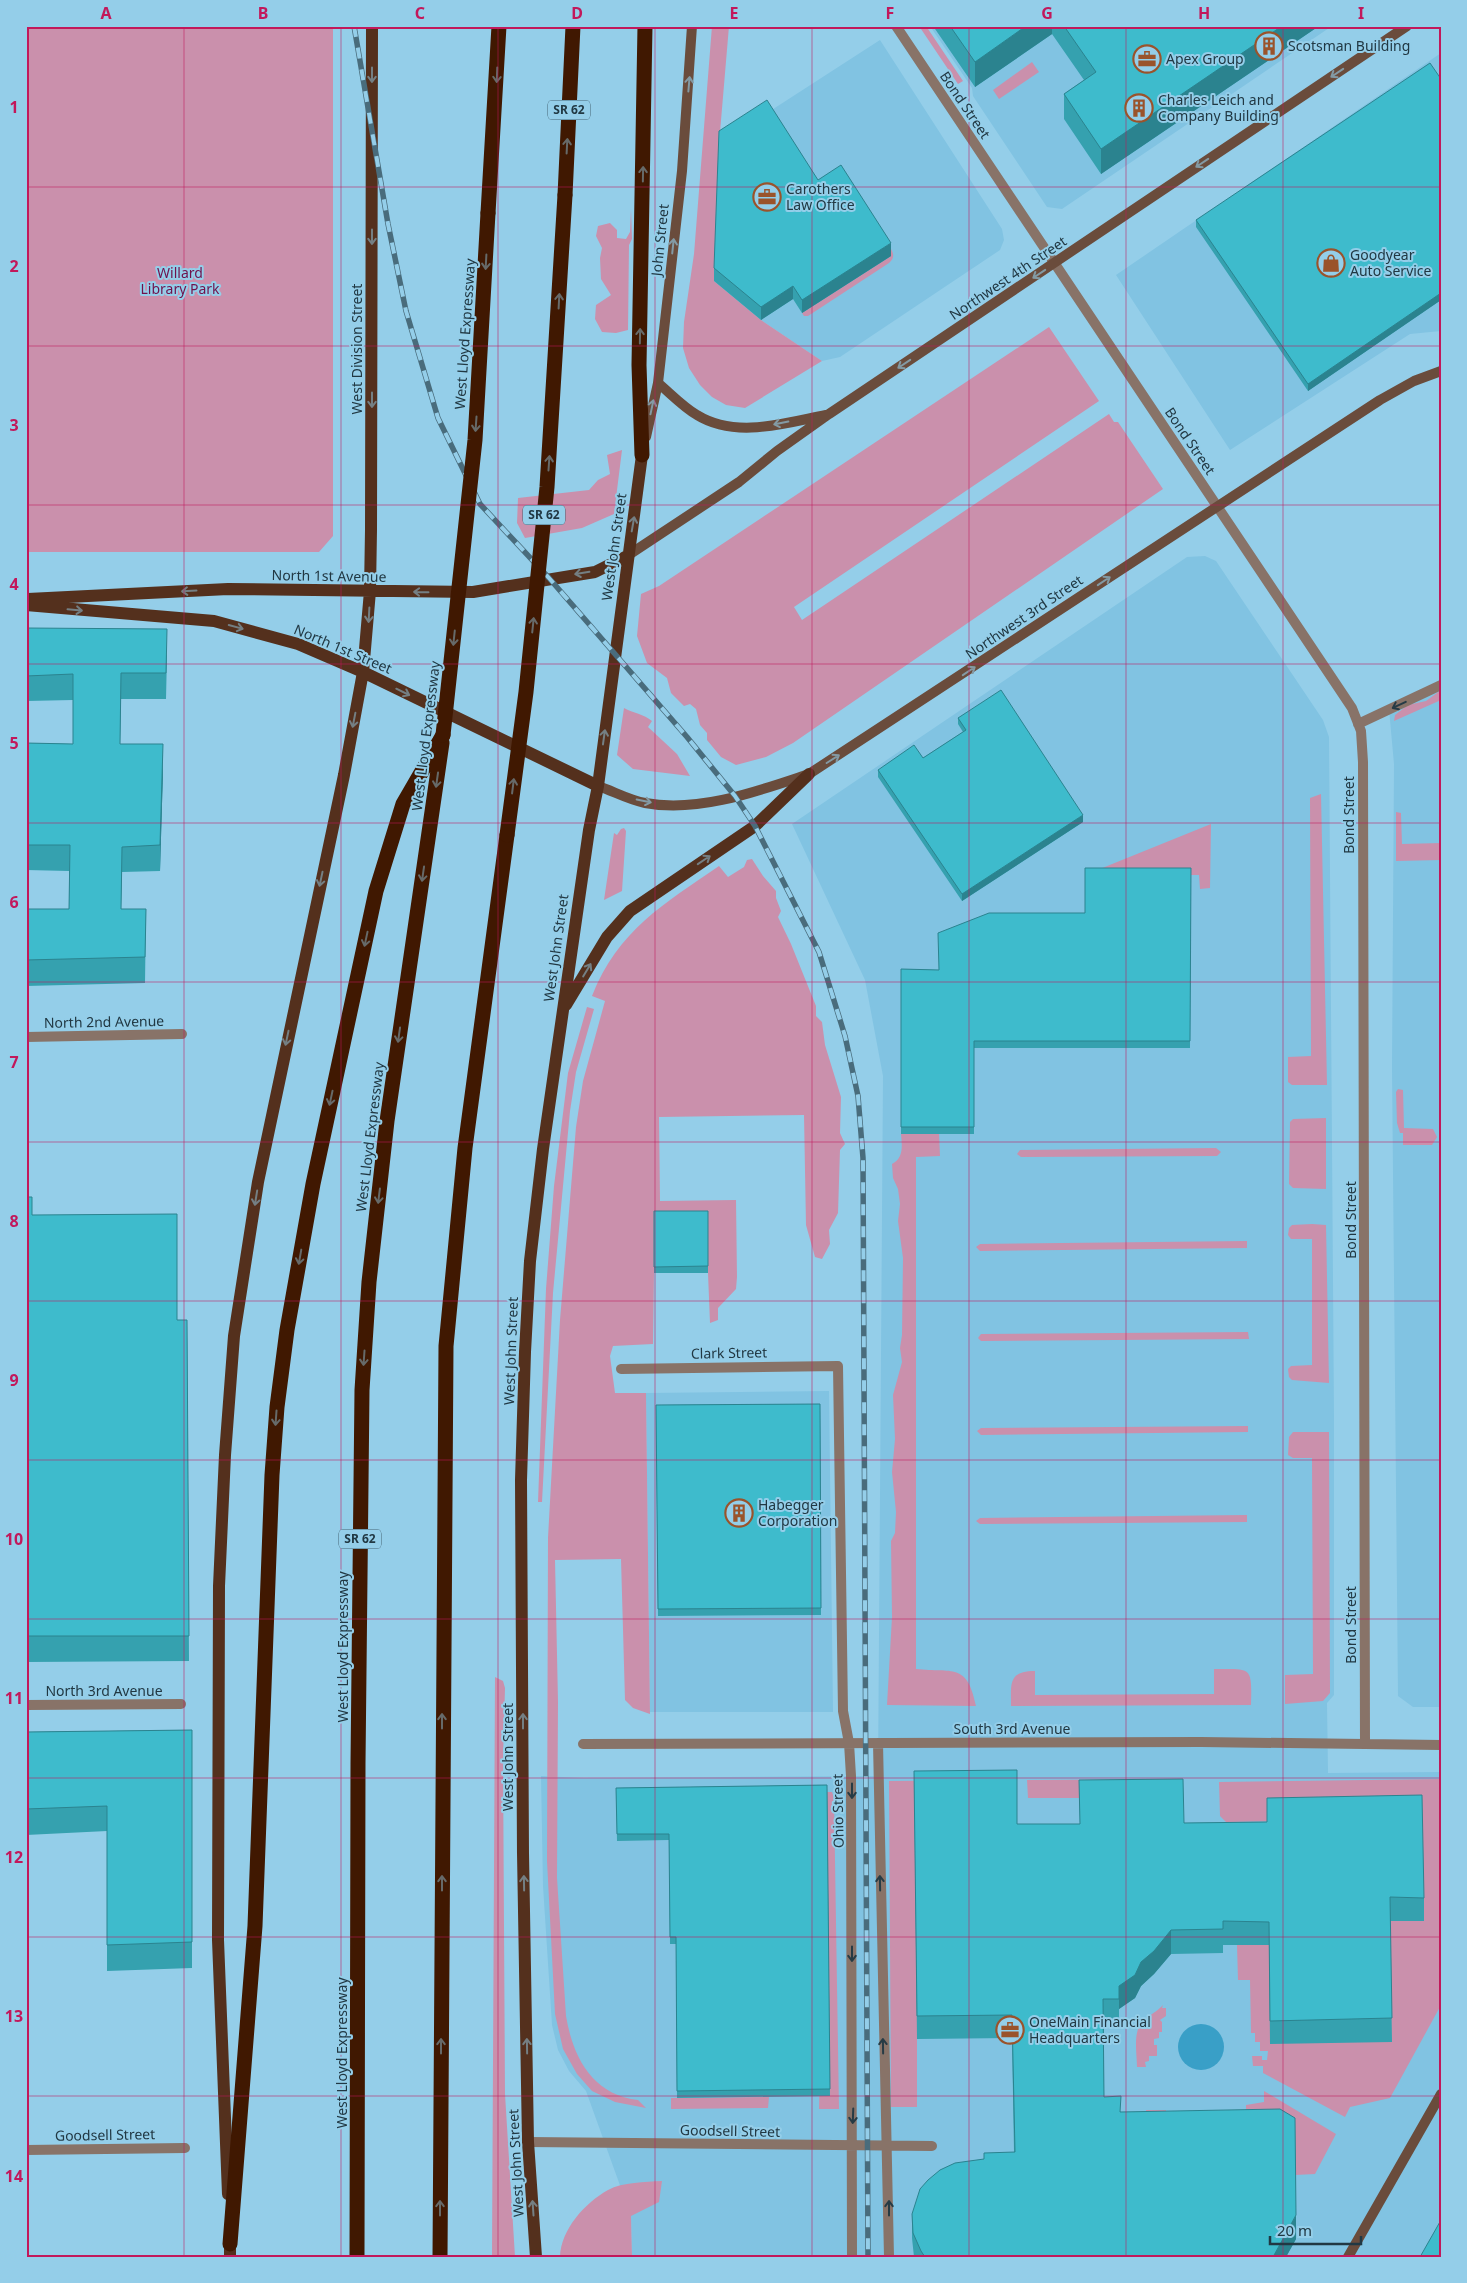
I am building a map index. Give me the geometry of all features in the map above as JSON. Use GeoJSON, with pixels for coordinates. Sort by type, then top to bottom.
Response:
{"type":"FeatureCollection","features":[{"type":"Feature","properties":{"kind":"highway","name":"West Lloyd Expressway"},"geometry":{"type":"LineString","coordinates":[[358,2257],[358,1764],[362,1390],[369,1282],[387,1121],[443,735],[474,440],[499,26]]}},
{"type":"Feature","properties":{"kind":"highway","name":"SR 62"},"geometry":{"type":"LineString","coordinates":[[440,2257],[446,1346],[453,1257],[465,1148],[526,692],[547,487],[565,195],[573,26]]}},
{"type":"Feature","properties":{"kind":"highway"},"geometry":{"type":"LineString","coordinates":[[642,455],[639,365],[645,26]]}},
{"type":"Feature","properties":{"kind":"highway"},"geometry":{"type":"LineString","coordinates":[[230,2250],[255,1926],[272,1476],[277,1407],[313,1184],[376,891],[402,804],[443,735]]}},
{"type":"Feature","properties":{"kind":"main road","name":"West Division Street"},"geometry":{"type":"LineString","coordinates":[[230,2250],[218,1940],[219,1586],[226,1455],[234,1336],[258,1182],[342,784],[363,672],[370,591],[372,26]]}},
{"type":"Feature","properties":{"kind":"main road","name":"John Street"},"geometry":{"type":"LineString","coordinates":[[642,455],[658,382],[682,171],[692,26]]}},
{"type":"Feature","properties":{"kind":"main road","name":"Northwest 4th Street"},"geometry":{"type":"LineString","coordinates":[[627,556],[740,482],[777,451],[829,414],[1407,26]]}},
{"type":"Feature","properties":{"kind":"main road","name":"Northwest 3rd Street"},"geometry":{"type":"LineString","coordinates":[[598,786],[644,803],[678,804],[707,802],[763,790],[809,774],[1380,400],[1414,381],[1441,371]]}},
{"type":"Feature","properties":{"kind":"main road"},"geometry":{"type":"LineString","coordinates":[[658,382],[696,415],[713,423],[732,427],[769,426],[829,414]]}},
{"type":"Feature","properties":{"kind":"main road","name":"West John Street"},"geometry":{"type":"LineString","coordinates":[[536,2257],[528,2142],[523,1853],[522,1500],[525,1352],[530,1261],[562,1011],[589,830],[598,786],[627,556],[642,455]]}},
{"type":"Feature","properties":{"kind":"main road","name":"North 1st Avenue"},"geometry":{"type":"LineString","coordinates":[[26,599],[228,589],[473,592],[594,572],[627,556]]}},
{"type":"Feature","properties":{"kind":"main road","name":"North 1st Street"},"geometry":{"type":"LineString","coordinates":[[26,606],[214,621],[298,644],[363,672],[598,786]]}},
{"type":"Feature","properties":{"kind":"main road"},"geometry":{"type":"LineString","coordinates":[[562,1011],[608,936],[630,911],[755,826],[809,774]]}},
{"type":"Feature","properties":{"kind":"main road"},"geometry":{"type":"LineString","coordinates":[[1348,2257],[1441,2094]]}},
{"type":"Feature","properties":{"kind":"street","name":"Bond Street"},"geometry":{"type":"LineString","coordinates":[[896,26],[1352,708],[1361,731],[1363,756],[1365,1743]]}},
{"type":"Feature","properties":{"kind":"street"},"geometry":{"type":"LineString","coordinates":[[1358,724],[1441,685]]}},
{"type":"Feature","properties":{"kind":"street","name":"North 2nd Avenue"},"geometry":{"type":"LineString","coordinates":[[26,1037],[182,1034]]}},
{"type":"Feature","properties":{"kind":"street","name":"Clark Street"},"geometry":{"type":"LineString","coordinates":[[621,1369],[838,1366]]}},
{"type":"Feature","properties":{"kind":"street","name":"Ohio Street"},"geometry":{"type":"LineString","coordinates":[[838,1366],[843,1712],[849,1742],[852,1796],[852,2257]]}},
{"type":"Feature","properties":{"kind":"street","name":"North 3rd Avenue"},"geometry":{"type":"LineString","coordinates":[[26,1705],[181,1704]]}},
{"type":"Feature","properties":{"kind":"street","name":"South 3rd Avenue"},"geometry":{"type":"LineString","coordinates":[[583,1744],[849,1742],[1365,1743],[1441,1745]]}},
{"type":"Feature","properties":{"kind":"street"},"geometry":{"type":"LineString","coordinates":[[878,1743],[883,2070],[888,2145],[889,2257]]}},
{"type":"Feature","properties":{"kind":"street","name":"Goodsell Street"},"geometry":{"type":"LineString","coordinates":[[528,2142],[932,2146]]}},
{"type":"Feature","properties":{"kind":"street","name":"Goodsell Street"},"geometry":{"type":"LineString","coordinates":[[26,2150],[185,2148]]}},
{"type":"Feature","properties":{"kind":"shaded area"},"geometry":{"type":"Polygon","coordinates":[[[930,26],[1332,26],[1062,209],[1047,207],[973,96],[972,88],[930,26]]]}},
{"type":"Feature","properties":{"kind":"shaded area"},"geometry":{"type":"Polygon","coordinates":[[[880,40],[1002,229],[1004,240],[1000,250],[840,357],[822,361],[761,320],[714,281],[719,144],[880,40]]]}},
{"type":"Feature","properties":{"kind":"shaded area","name":"Goodyear Auto Service"},"geometry":{"type":"Polygon","coordinates":[[[1441,53],[1441,331],[1410,334],[1230,450],[1116,275],[1441,53]]]}},
{"type":"Feature","properties":{"kind":"shaded area"},"geometry":{"type":"Polygon","coordinates":[[[1205,556],[1216,561],[1323,720],[1329,737],[1334,1695],[1327,1703],[1328,1773],[1441,1772],[1441,2257],[632,2257],[631,2216],[586,2091],[569,2071],[558,2050],[552,2025],[543,1886],[541,1776],[584,1778],[878,1776],[883,1076],[865,980],[792,824],[1187,557],[1205,556]]]}},
{"type":"Feature","properties":{"kind":"shaded area"},"geometry":{"type":"Polygon","coordinates":[[[1441,685],[1441,1707],[1413,1707],[1398,1696],[1392,1068],[1394,764],[1389,709],[1441,685]]]}},
{"type":"Feature","properties":{"kind":"shaded area"},"geometry":{"type":"Polygon","coordinates":[[[829,1391],[833,1712],[650,1712],[646,1393],[829,1391]]]}},
{"type":"Feature","properties":{"kind":"shaded area"},"geometry":{"type":"Polygon","coordinates":[[[1196,2024],[1206,2024],[1220,2034],[1224,2047],[1220,2060],[1214,2066],[1206,2070],[1196,2070],[1182,2060],[1178,2052],[1178,2042],[1188,2028],[1196,2024]]]}},
{"type":"Feature","properties":{"kind":"green space","name":"Willard Library Park"},"geometry":{"type":"Polygon","coordinates":[[[26,26],[333,26],[333,536],[319,552],[26,552],[26,26]]]}},
{"type":"Feature","properties":{"kind":"green space"},"geometry":{"type":"Polygon","coordinates":[[[712,26],[729,26],[719,144],[714,281],[761,320],[822,361],[745,408],[726,405],[712,397],[700,385],[689,368],[683,348],[684,322],[694,254],[712,26]]]}},
{"type":"Feature","properties":{"kind":"green space"},"geometry":{"type":"Polygon","coordinates":[[[919,26],[926,26],[963,81],[958,84],[919,26]]]}},
{"type":"Feature","properties":{"kind":"green space"},"geometry":{"type":"Polygon","coordinates":[[[1032,62],[1039,72],[999,99],[993,90],[1032,62]]]}},
{"type":"Feature","properties":{"kind":"green space"},"geometry":{"type":"Polygon","coordinates":[[[631,209],[632,239],[629,245],[628,330],[616,333],[602,332],[595,319],[596,305],[611,295],[601,279],[600,258],[602,248],[596,236],[598,226],[610,223],[617,230],[617,238],[626,239],[630,232],[631,209]]]}},
{"type":"Feature","properties":{"kind":"green space"},"geometry":{"type":"Polygon","coordinates":[[[887,242],[893,256],[889,263],[808,316],[804,316],[802,313],[891,256],[887,242]]]}},
{"type":"Feature","properties":{"kind":"green space"},"geometry":{"type":"Polygon","coordinates":[[[1049,327],[1099,401],[794,607],[802,620],[1109,414],[1114,422],[1118,422],[1163,489],[793,743],[766,757],[736,765],[721,757],[707,740],[707,733],[700,725],[696,709],[690,704],[684,706],[671,693],[667,678],[647,663],[637,636],[641,594],[659,586],[1049,327]]]}},
{"type":"Feature","properties":{"kind":"green space"},"geometry":{"type":"Polygon","coordinates":[[[622,450],[614,514],[582,528],[525,538],[517,523],[518,498],[589,490],[598,480],[610,474],[607,455],[622,450]]]}},
{"type":"Feature","properties":{"kind":"green space"},"geometry":{"type":"Polygon","coordinates":[[[1441,690],[1441,700],[1394,721],[1395,715],[1408,705],[1426,701],[1441,690]]]}},
{"type":"Feature","properties":{"kind":"green space"},"geometry":{"type":"Polygon","coordinates":[[[624,708],[652,721],[648,727],[677,754],[690,776],[633,769],[617,755],[624,708]]]}},
{"type":"Feature","properties":{"kind":"green space"},"geometry":{"type":"Polygon","coordinates":[[[1321,794],[1327,1085],[1292,1085],[1288,1082],[1288,1057],[1311,1056],[1310,798],[1321,794]]]}},
{"type":"Feature","properties":{"kind":"green space"},"geometry":{"type":"Polygon","coordinates":[[[1396,812],[1401,813],[1402,844],[1441,843],[1441,860],[1396,861],[1396,812]]]}},
{"type":"Feature","properties":{"kind":"green space"},"geometry":{"type":"Polygon","coordinates":[[[1211,824],[1210,888],[1200,889],[1199,875],[1085,875],[1211,824]]]}},
{"type":"Feature","properties":{"kind":"green space"},"geometry":{"type":"Polygon","coordinates":[[[624,828],[626,831],[622,891],[604,900],[614,833],[617,835],[624,828]]]}},
{"type":"Feature","properties":{"kind":"green space"},"geometry":{"type":"Polygon","coordinates":[[[752,859],[776,891],[776,898],[781,911],[778,917],[816,1006],[816,1016],[822,1022],[825,1045],[841,1097],[840,1133],[845,1144],[840,1150],[838,1213],[829,1230],[830,1244],[822,1259],[815,1257],[806,1225],[804,1115],[659,1117],[660,1201],[736,1200],[737,1277],[736,1289],[718,1308],[718,1320],[710,1323],[708,1273],[654,1273],[653,1344],[613,1346],[610,1356],[615,1393],[646,1393],[650,1714],[633,1708],[625,1700],[621,1559],[555,1560],[558,1702],[557,1878],[566,2016],[574,2046],[588,2072],[609,2091],[622,2097],[638,2100],[646,2108],[615,2102],[592,2091],[577,2074],[563,2049],[555,2014],[547,1861],[548,1538],[560,1320],[576,1127],[583,1081],[605,1001],[592,996],[615,953],[629,936],[662,906],[719,866],[728,877],[744,867],[747,860],[752,859]]]}},
{"type":"Feature","properties":{"kind":"green space"},"geometry":{"type":"Polygon","coordinates":[[[587,1007],[594,1009],[576,1072],[570,1111],[553,1293],[542,1502],[538,1502],[546,1289],[554,1186],[568,1073],[587,1007]]]}},
{"type":"Feature","properties":{"kind":"green space"},"geometry":{"type":"Polygon","coordinates":[[[1398,1089],[1403,1090],[1404,1128],[1433,1129],[1437,1137],[1432,1145],[1403,1145],[1403,1133],[1400,1133],[1397,1123],[1396,1092],[1398,1089]]]}},
{"type":"Feature","properties":{"kind":"green space"},"geometry":{"type":"Polygon","coordinates":[[[1326,1118],[1326,1189],[1293,1188],[1289,1184],[1290,1122],[1293,1119],[1326,1118]]]}},
{"type":"Feature","properties":{"kind":"green space"},"geometry":{"type":"Polygon","coordinates":[[[939,1133],[940,1156],[916,1157],[916,1669],[956,1672],[963,1676],[968,1682],[976,1706],[887,1705],[892,1617],[891,1541],[895,1533],[896,1512],[892,1472],[895,1439],[893,1395],[902,1362],[900,1348],[902,1335],[903,1258],[898,1221],[900,1204],[898,1189],[893,1178],[892,1164],[900,1155],[902,1147],[901,1134],[939,1133]]]}},
{"type":"Feature","properties":{"kind":"green space"},"geometry":{"type":"Polygon","coordinates":[[[1216,1148],[1221,1152],[1217,1156],[1021,1157],[1017,1154],[1020,1150],[1216,1148]]]}},
{"type":"Feature","properties":{"kind":"green space"},"geometry":{"type":"Polygon","coordinates":[[[1292,1225],[1326,1225],[1329,1383],[1292,1380],[1289,1377],[1288,1369],[1291,1366],[1312,1365],[1312,1239],[1291,1239],[1288,1235],[1289,1228],[1292,1225]]]}},
{"type":"Feature","properties":{"kind":"green space"},"geometry":{"type":"Polygon","coordinates":[[[1247,1241],[1247,1248],[980,1251],[976,1247],[980,1244],[1247,1241]]]}},
{"type":"Feature","properties":{"kind":"green space"},"geometry":{"type":"Polygon","coordinates":[[[1248,1332],[1249,1339],[981,1341],[978,1338],[981,1334],[1248,1332]]]}},
{"type":"Feature","properties":{"kind":"green space"},"geometry":{"type":"Polygon","coordinates":[[[1248,1426],[1248,1432],[981,1435],[977,1431],[981,1428],[1248,1426]]]}},
{"type":"Feature","properties":{"kind":"green space"},"geometry":{"type":"Polygon","coordinates":[[[1293,1432],[1329,1432],[1330,1693],[1323,1701],[1285,1704],[1285,1675],[1313,1674],[1312,1458],[1293,1458],[1288,1455],[1289,1437],[1293,1432]]]}},
{"type":"Feature","properties":{"kind":"green space"},"geometry":{"type":"Polygon","coordinates":[[[1247,1515],[1247,1522],[980,1524],[976,1521],[980,1518],[1247,1515]]]}},
{"type":"Feature","properties":{"kind":"green space"},"geometry":{"type":"Polygon","coordinates":[[[1214,1669],[1236,1669],[1247,1672],[1251,1683],[1251,1705],[1011,1706],[1011,1685],[1020,1673],[1035,1671],[1035,1695],[1214,1694],[1214,1669]]]}},
{"type":"Feature","properties":{"kind":"green space"},"geometry":{"type":"Polygon","coordinates":[[[495,1677],[503,1681],[505,1688],[503,1758],[505,2094],[515,2257],[492,2257],[495,1677]]]}},
{"type":"Feature","properties":{"kind":"green space"},"geometry":{"type":"Polygon","coordinates":[[[1182,1779],[1183,1798],[1028,1798],[1027,1780],[1182,1779]]]}},
{"type":"Feature","properties":{"kind":"green space"},"geometry":{"type":"Polygon","coordinates":[[[1441,1779],[1441,2005],[1390,2098],[1350,2107],[1345,2117],[1263,2073],[1263,2066],[1253,2066],[1252,2056],[1262,2056],[1262,2060],[1267,2060],[1268,2051],[1260,2051],[1260,2042],[1255,2042],[1255,2033],[1251,2033],[1250,1980],[1238,1980],[1237,1945],[1269,1945],[1390,1921],[1422,1819],[1226,1822],[1220,1816],[1219,1782],[1441,1779]]]}},
{"type":"Feature","properties":{"kind":"green space"},"geometry":{"type":"Polygon","coordinates":[[[1016,1780],[917,2017],[917,2107],[891,2107],[889,1781],[1016,1780]]]}},
{"type":"Feature","properties":{"kind":"green space"},"geometry":{"type":"Polygon","coordinates":[[[827,1792],[832,1792],[834,1798],[839,2109],[819,2109],[827,1792]]]}},
{"type":"Feature","properties":{"kind":"green space"},"geometry":{"type":"Polygon","coordinates":[[[1163,2005],[1162,2008],[1166,2008],[1166,2016],[1160,2020],[1162,2022],[1162,2032],[1159,2032],[1159,2038],[1154,2039],[1154,2045],[1157,2045],[1157,2056],[1149,2056],[1149,2061],[1145,2062],[1146,2067],[1137,2067],[1136,2042],[1140,2024],[1163,2005]]]}},
{"type":"Feature","properties":{"kind":"green space"},"geometry":{"type":"Polygon","coordinates":[[[1264,2091],[1336,2134],[1315,2174],[1295,2175],[1146,2146],[1146,2110],[1166,2110],[1166,2119],[1246,2112],[1246,2105],[1264,2102],[1264,2091]]]}},
{"type":"Feature","properties":{"kind":"green space"},"geometry":{"type":"Polygon","coordinates":[[[769,2097],[768,2108],[671,2109],[671,2098],[769,2097]]]}},
{"type":"Feature","properties":{"kind":"green space"},"geometry":{"type":"Polygon","coordinates":[[[662,2181],[659,2202],[631,2216],[632,2257],[560,2257],[561,2247],[570,2227],[583,2210],[599,2195],[620,2185],[662,2181]]]}},
{"type":"Feature","properties":{"kind":"building"},"geometry":{"type":"Polygon","coordinates":[[[950,26],[1026,26],[975,62],[950,26]]]}},
{"type":"Feature","properties":{"kind":"building"},"geometry":{"type":"Polygon","coordinates":[[[1064,26],[1282,26],[1101,149],[1064,94],[1096,72],[1064,26]]]}},
{"type":"Feature","properties":{"kind":"building","name":"Goodyear Auto Service"},"geometry":{"type":"Polygon","coordinates":[[[1430,63],[1441,79],[1441,293],[1308,384],[1196,220],[1430,63]]]}},
{"type":"Feature","properties":{"kind":"building"},"geometry":{"type":"Polygon","coordinates":[[[767,100],[818,180],[841,165],[891,243],[802,300],[793,286],[761,307],[714,268],[719,131],[767,100]]]}},
{"type":"Feature","properties":{"kind":"building"},"geometry":{"type":"Polygon","coordinates":[[[26,628],[167,629],[166,673],[121,673],[120,744],[163,744],[160,845],[122,847],[121,909],[146,909],[145,957],[26,960],[26,909],[69,909],[70,845],[26,845],[26,743],[73,744],[73,674],[26,676],[26,628]]]}},
{"type":"Feature","properties":{"kind":"building"},"geometry":{"type":"Polygon","coordinates":[[[1001,690],[1083,815],[962,894],[878,770],[914,745],[923,758],[966,730],[958,718],[1001,690]]]}},
{"type":"Feature","properties":{"kind":"building"},"geometry":{"type":"Polygon","coordinates":[[[1085,868],[1191,868],[1190,1041],[974,1041],[974,1127],[901,1127],[901,969],[939,970],[938,933],[989,913],[1085,913],[1085,868]]]}},
{"type":"Feature","properties":{"kind":"building"},"geometry":{"type":"Polygon","coordinates":[[[26,1197],[32,1197],[32,1215],[177,1214],[177,1320],[187,1320],[189,1636],[26,1636],[26,1197]]]}},
{"type":"Feature","properties":{"kind":"building"},"geometry":{"type":"Polygon","coordinates":[[[654,1211],[708,1211],[708,1266],[654,1267],[654,1211]]]}},
{"type":"Feature","properties":{"kind":"building","name":"Habegger Corporation"},"geometry":{"type":"Polygon","coordinates":[[[820,1404],[821,1608],[658,1609],[656,1405],[820,1404]]]}},
{"type":"Feature","properties":{"kind":"building"},"geometry":{"type":"Polygon","coordinates":[[[192,1730],[192,1942],[107,1945],[107,1806],[26,1809],[26,1732],[192,1730]]]}},
{"type":"Feature","properties":{"kind":"building","name":"OneMain Financial Headquarters"},"geometry":{"type":"Polygon","coordinates":[[[1017,1770],[1017,1824],[1080,1824],[1079,1780],[1183,1779],[1184,1823],[1267,1822],[1267,1798],[1422,1795],[1424,1898],[1390,1897],[1392,2018],[1270,2021],[1269,1922],[1223,1921],[1223,1929],[1171,1930],[1154,1951],[1141,1962],[1135,1975],[1119,1986],[1119,1999],[1103,1999],[1104,2097],[1121,2096],[1120,2112],[1280,2109],[1295,2118],[1296,2215],[1273,2257],[925,2257],[921,2251],[913,2233],[912,2214],[920,2189],[928,2180],[940,2170],[955,2163],[984,2159],[984,2153],[1015,2152],[1012,2015],[917,2016],[914,1771],[1017,1770]]]}},
{"type":"Feature","properties":{"kind":"building"},"geometry":{"type":"Polygon","coordinates":[[[827,1785],[830,2089],[677,2091],[676,1937],[670,1937],[669,1834],[617,1834],[616,1788],[827,1785]]]}},
{"type":"Feature","properties":{"kind":"building"},"geometry":{"type":"Polygon","coordinates":[[[1441,2220],[1441,2257],[1420,2257],[1441,2220]]]}},
{"type":"Feature","properties":{"kind":"railway"},"geometry":{"type":"LineString","coordinates":[[354,26],[388,224],[406,311],[438,418],[480,504],[549,578],[687,737],[735,796],[755,826],[819,952],[845,1036],[858,1096],[863,1158],[868,2257]]}},
{"type":"Feature","properties":{"kind":"place","name":"Scotsman Building"},"geometry":{"type":"Point","coordinates":[1269,46]}},
{"type":"Feature","properties":{"kind":"place","name":"Apex Group"},"geometry":{"type":"Point","coordinates":[1147,59]}},
{"type":"Feature","properties":{"kind":"place","name":"Charles Leich and Company Building"},"geometry":{"type":"Point","coordinates":[1139,108]}},
{"type":"Feature","properties":{"kind":"place","name":"Carothers Law Office"},"geometry":{"type":"Point","coordinates":[767,197]}},
{"type":"Feature","properties":{"kind":"place","name":"Goodyear Auto Service"},"geometry":{"type":"Point","coordinates":[1331,263]}},
{"type":"Feature","properties":{"kind":"place","name":"Habegger Corporation"},"geometry":{"type":"Point","coordinates":[739,1513]}},
{"type":"Feature","properties":{"kind":"place","name":"OneMain Financial Headquarters"},"geometry":{"type":"Point","coordinates":[1010,2030]}}]}
